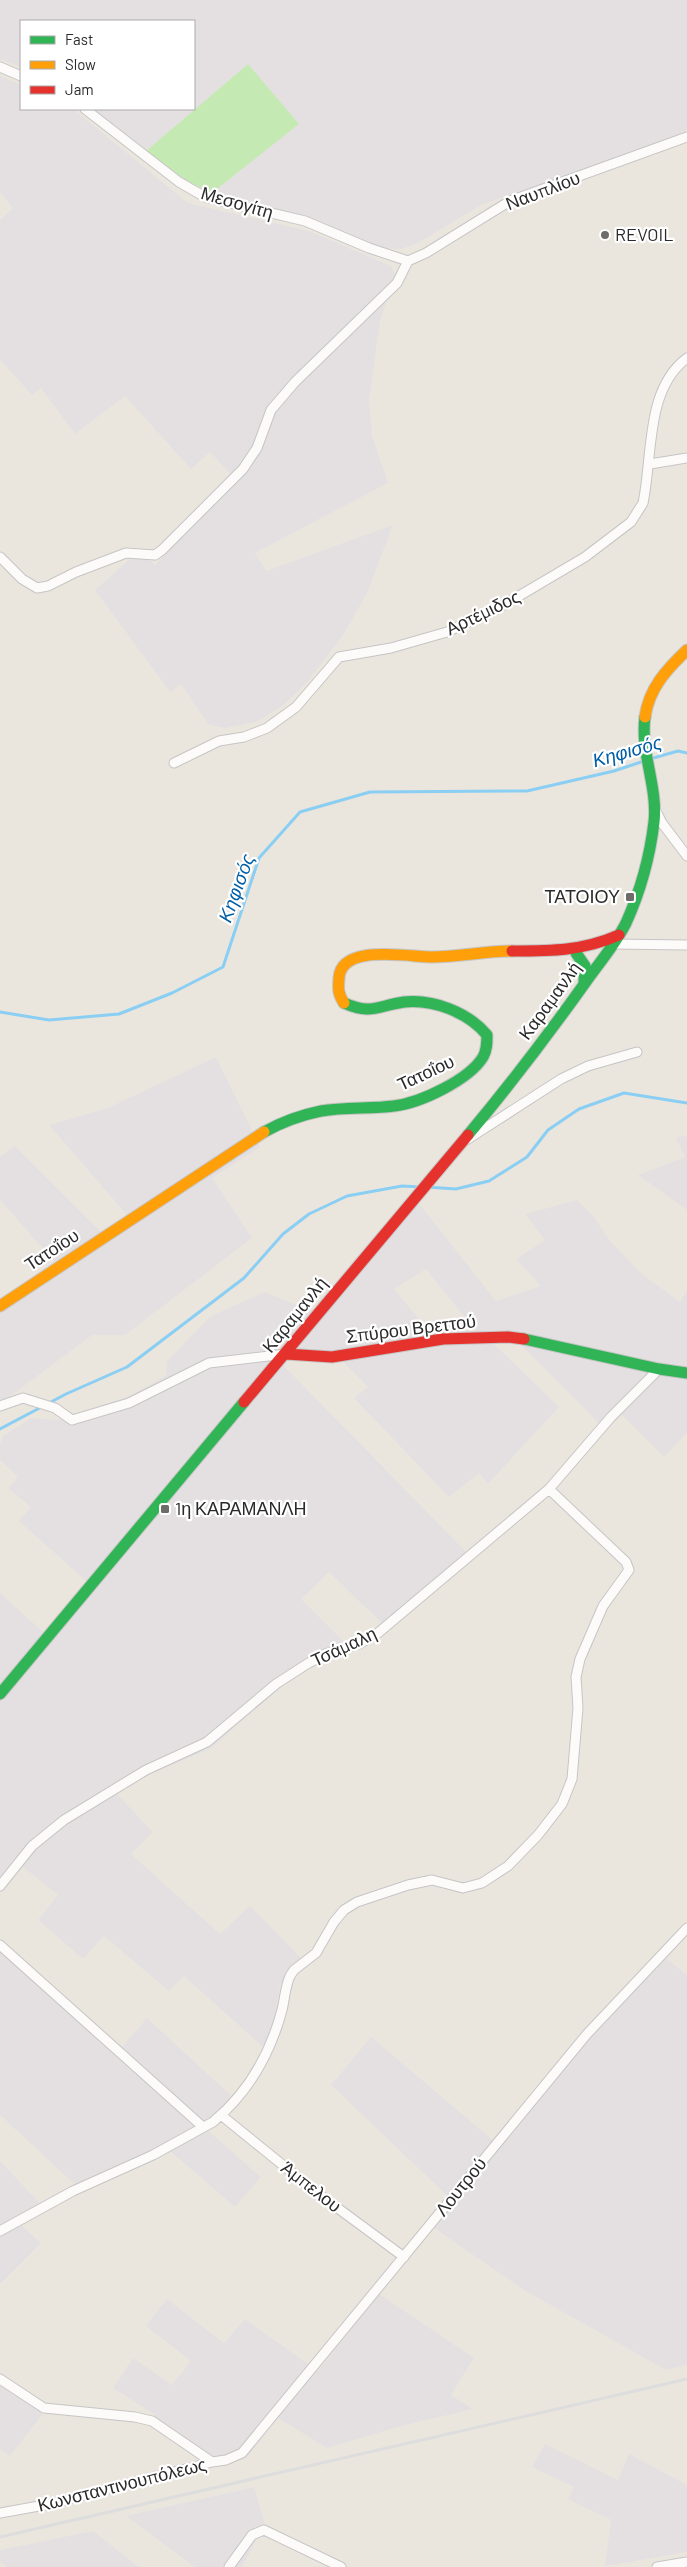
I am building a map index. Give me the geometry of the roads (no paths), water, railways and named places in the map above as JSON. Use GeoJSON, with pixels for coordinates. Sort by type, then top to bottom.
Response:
{"type":"FeatureCollection","features":[{"type":"Feature","properties":{"kind":"street"},"geometry":{"type":"LineString","coordinates":[[0,67],[20,76]]}},
{"type":"Feature","properties":{"kind":"street","name":"Μεσογίτη"},"geometry":{"type":"LineString","coordinates":[[86,110],[179,182],[205,197],[305,221],[408,262]]}},
{"type":"Feature","properties":{"kind":"street","name":"Ναυπλίου"},"geometry":{"type":"LineString","coordinates":[[408,262],[426,253],[510,201],[687,138]]}},
{"type":"Feature","properties":{"kind":"street"},"geometry":{"type":"LineString","coordinates":[[0,557],[22,580],[37,588],[48,586],[76,572],[126,554],[154,555],[162,550],[243,469],[257,448],[271,410],[295,382],[397,283],[408,262]]}},
{"type":"Feature","properties":{"kind":"street","name":"Αρτέμιδος"},"geometry":{"type":"LineString","coordinates":[[174,763],[219,740],[244,737],[267,728],[296,708],[340,657],[392,648],[447,632],[496,609],[585,556],[620,530],[638,512],[643,504],[650,464],[655,411],[659,395],[674,369],[687,358]]}},
{"type":"Feature","properties":{"kind":"street"},"geometry":{"type":"LineString","coordinates":[[650,464],[687,458]]}},
{"type":"Feature","properties":{"kind":"street"},"geometry":{"type":"LineString","coordinates":[[687,650],[670,664],[651,692],[643,721],[643,742],[655,809],[651,840],[642,878],[614,943],[687,945]]}},
{"type":"Feature","properties":{"kind":"street"},"geometry":{"type":"LineString","coordinates":[[655,809],[662,823],[687,856]]}},
{"type":"Feature","properties":{"kind":"street","name":"Τατοΐου"},"geometry":{"type":"LineString","coordinates":[[0,1306],[286,1119],[325,1110],[397,1106],[412,1102],[453,1082],[481,1061],[486,1052],[487,1035],[473,1019],[460,1013],[410,1001],[368,1012],[357,1010],[344,1003],[337,985],[339,974],[346,963],[371,954],[432,957],[497,951],[578,949],[614,943]]}},
{"type":"Feature","properties":{"kind":"street","name":"Τατοΐου"},"geometry":{"type":"LineString","coordinates":[[554,950],[576,953],[614,943]]}},
{"type":"Feature","properties":{"kind":"street","name":"Καραμανλή"},"geometry":{"type":"LineString","coordinates":[[0,1694],[518,1074],[614,943]]}},
{"type":"Feature","properties":{"kind":"street"},"geometry":{"type":"LineString","coordinates":[[576,953],[584,960],[587,968],[583,986]]}},
{"type":"Feature","properties":{"kind":"street"},"geometry":{"type":"LineString","coordinates":[[461,1143],[561,1079],[588,1066],[636,1052]]}},
{"type":"Feature","properties":{"kind":"street","name":"Σπύρου Βρεττού"},"geometry":{"type":"LineString","coordinates":[[286,1354],[332,1356],[443,1338],[508,1337],[535,1340],[659,1369],[687,1373]]}},
{"type":"Feature","properties":{"kind":"street"},"geometry":{"type":"LineString","coordinates":[[0,1406],[23,1398],[54,1408],[72,1420],[128,1403],[209,1363],[286,1354]]}},
{"type":"Feature","properties":{"kind":"street","name":"Τσάμαλη"},"geometry":{"type":"LineString","coordinates":[[0,1886],[32,1846],[64,1820],[146,1770],[207,1742],[276,1684],[307,1664],[373,1636],[549,1488],[604,1424],[659,1369]]}},
{"type":"Feature","properties":{"kind":"street"},"geometry":{"type":"LineString","coordinates":[[0,2231],[73,2191],[153,2155],[222,2115],[240,2097],[257,2074],[276,2030],[290,1976],[294,1970],[316,1953],[334,1922],[344,1910],[357,1902],[408,1885],[432,1880],[463,1888],[482,1883],[508,1866],[562,1804],[572,1778],[578,1708],[576,1677],[580,1659],[603,1606],[629,1570],[626,1562],[549,1488]]}},
{"type":"Feature","properties":{"kind":"street","name":"Λουτρού"},"geometry":{"type":"LineString","coordinates":[[242,2453],[587,2034],[687,1928]]}},
{"type":"Feature","properties":{"kind":"street"},"geometry":{"type":"LineString","coordinates":[[0,1945],[203,2127]]}},
{"type":"Feature","properties":{"kind":"street","name":"Άμπελου"},"geometry":{"type":"LineString","coordinates":[[222,2115],[316,2192],[404,2257]]}},
{"type":"Feature","properties":{"kind":"street"},"geometry":{"type":"LineString","coordinates":[[0,2379],[44,2408],[135,2417],[152,2421],[212,2462]]}},
{"type":"Feature","properties":{"kind":"street","name":"Κωνσταντινουπόλεως"},"geometry":{"type":"LineString","coordinates":[[0,2513],[50,2504],[226,2460],[242,2453]]}},
{"type":"Feature","properties":{"kind":"street"},"geometry":{"type":"LineString","coordinates":[[229,2567],[252,2535],[264,2530],[341,2567]]}},
{"type":"Feature","properties":{"kind":"street"},"geometry":{"type":"LineString","coordinates":[[657,2567],[687,2562]]}},
{"type":"Feature","properties":{"kind":"waterway","name":"Κηφισός"},"geometry":{"type":"LineString","coordinates":[[650,759],[678,751],[687,753]]}},
{"type":"Feature","properties":{"kind":"waterway","name":"Κηφισός"},"geometry":{"type":"LineString","coordinates":[[0,1012],[49,1020],[119,1014],[172,993],[223,967],[259,858],[300,812],[370,792],[527,791],[614,771],[644,761]]}},
{"type":"Feature","properties":{"kind":"waterway"},"geometry":{"type":"LineString","coordinates":[[427,1187],[456,1189],[489,1181],[527,1157],[548,1130],[579,1109],[624,1093],[687,1103]]}},
{"type":"Feature","properties":{"kind":"waterway"},"geometry":{"type":"LineString","coordinates":[[0,1429],[66,1394],[127,1367],[244,1278],[283,1234],[309,1214],[347,1196],[402,1186],[421,1187]]}},
{"type":"Feature","properties":{"kind":"railway"},"geometry":{"type":"LineString","coordinates":[[0,2537],[687,2379]]}},
{"type":"Feature","properties":{"kind":"place","name":"REVOIL"},"geometry":{"type":"Point","coordinates":[605,235]}},
{"type":"Feature","properties":{"kind":"place","name":"ΤΑΤΟΙΟΥ"},"geometry":{"type":"Point","coordinates":[630,897]}},
{"type":"Feature","properties":{"kind":"place","name":"1η ΚΑΡΑΜΑΝΛΗ"},"geometry":{"type":"Point","coordinates":[165,1509]}}]}
